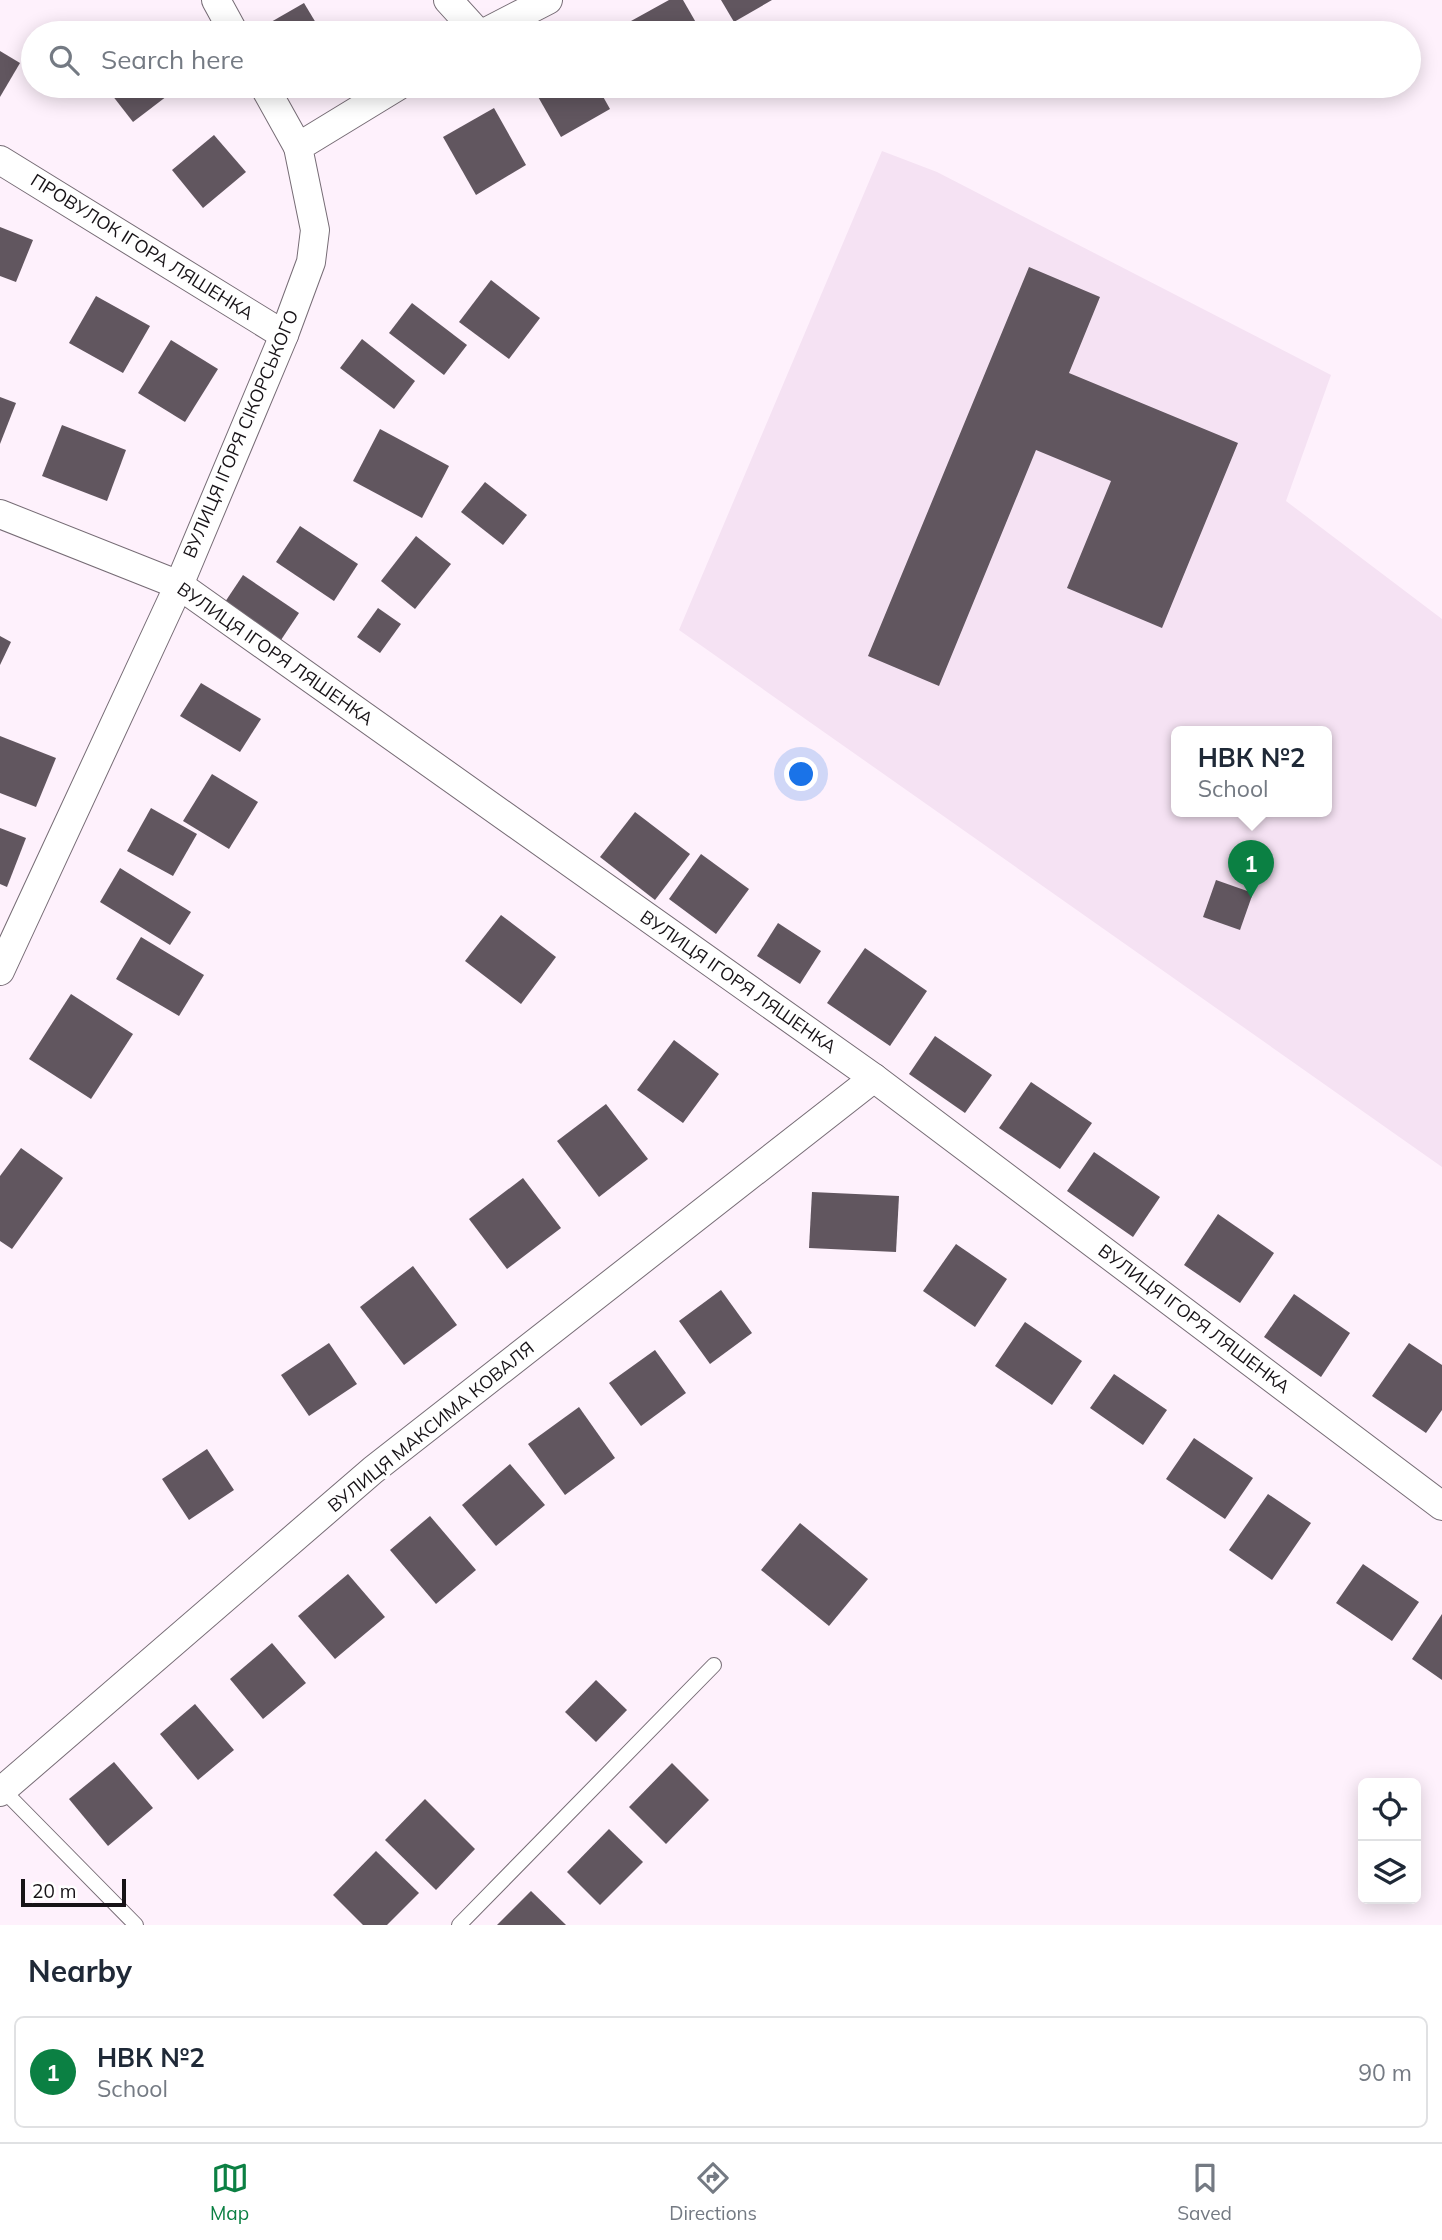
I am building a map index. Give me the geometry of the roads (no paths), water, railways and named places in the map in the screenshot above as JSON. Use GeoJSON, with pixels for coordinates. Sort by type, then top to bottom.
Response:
{"type":"FeatureCollection","features":[{"type":"Feature","properties":{"kind":"street"},"geometry":{"type":"LineString","coordinates":[[216,0],[227,21]]}},
{"type":"Feature","properties":{"kind":"street"},"geometry":{"type":"LineString","coordinates":[[448,0],[467,21]]}},
{"type":"Feature","properties":{"kind":"street"},"geometry":{"type":"LineString","coordinates":[[507,21],[548,0]]}},
{"type":"Feature","properties":{"kind":"street","name":"ВУЛИЦЯ ІГОРЯ СІКОРСЬКОГО"},"geometry":{"type":"LineString","coordinates":[[0,971],[179,585],[284,335],[311,262],[315,230],[298,146],[271,98]]}},
{"type":"Feature","properties":{"kind":"street"},"geometry":{"type":"LineString","coordinates":[[298,146],[378,98]]}},
{"type":"Feature","properties":{"kind":"street","name":"ПРОВУЛОК ІГОРА ЛЯШЕНКА"},"geometry":{"type":"LineString","coordinates":[[0,160],[284,335]]}},
{"type":"Feature","properties":{"kind":"street","name":"ВУЛИЦЯ ІГОРЯ ЛЯШЕНКА"},"geometry":{"type":"LineString","coordinates":[[0,514],[179,585],[874,1078],[1442,1506]]}},
{"type":"Feature","properties":{"kind":"street","name":"ВУЛИЦЯ МАКСИМА КОВАЛЯ"},"geometry":{"type":"LineString","coordinates":[[1,1791],[373,1470],[874,1078]]}},
{"type":"Feature","properties":{"kind":"lane"},"geometry":{"type":"LineString","coordinates":[[458,1925],[714,1665]]}},
{"type":"Feature","properties":{"kind":"lane"},"geometry":{"type":"LineString","coordinates":[[1,1791],[136,1925]]}},
{"type":"Feature","properties":{"kind":"place","name":"НВК №2"},"geometry":{"type":"Point","coordinates":[1251,898]}}]}
